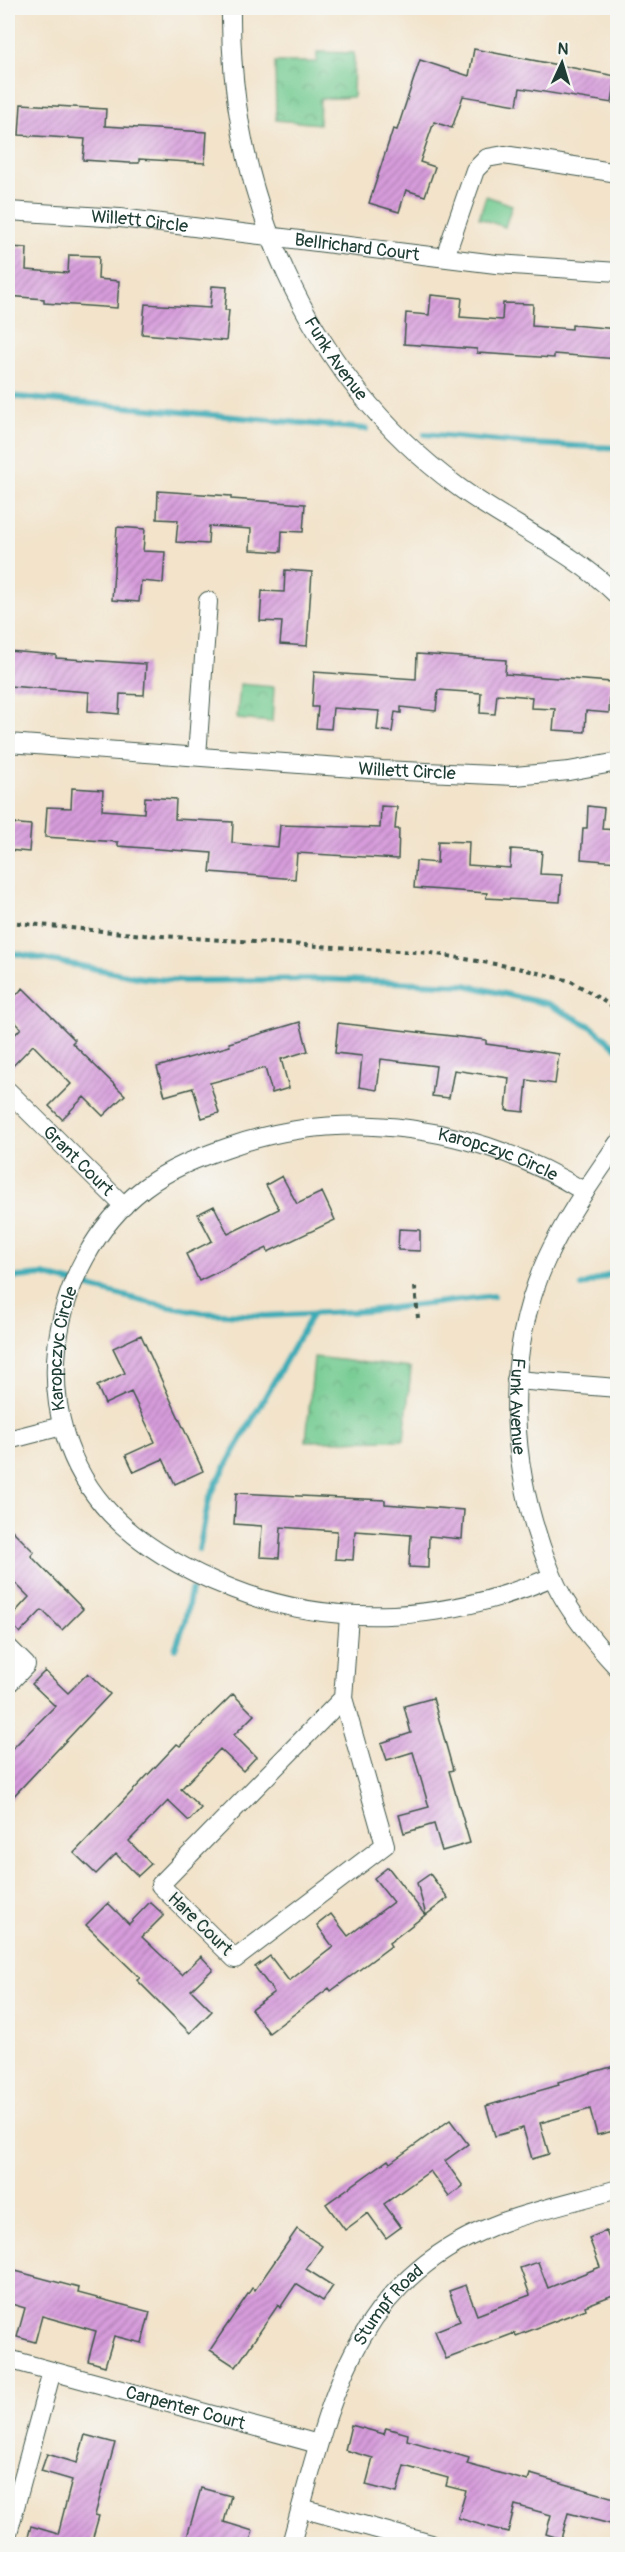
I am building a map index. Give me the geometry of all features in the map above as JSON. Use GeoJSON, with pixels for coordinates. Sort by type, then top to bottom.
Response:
{"type":"FeatureCollection","features":[{"type":"Feature","properties":{"kind":"street","name":"Funk Avenue"},"geometry":{"type":"LineString","coordinates":[[231,8],[234,71],[244,147],[270,237],[309,317],[329,351],[358,392],[379,416],[428,463],[457,486],[579,562],[618,596]]}},
{"type":"Feature","properties":{"kind":"street","name":"Bellrichard Court"},"geometry":{"type":"LineString","coordinates":[[445,257],[475,170],[487,158],[504,155],[618,173]]}},
{"type":"Feature","properties":{"kind":"street","name":"Willett Circle"},"geometry":{"type":"LineString","coordinates":[[8,211],[120,218],[270,237]]}},
{"type":"Feature","properties":{"kind":"street","name":"Bellrichard Court"},"geometry":{"type":"LineString","coordinates":[[270,237],[445,257],[618,272]]}},
{"type":"Feature","properties":{"kind":"street"},"geometry":{"type":"LineString","coordinates":[[197,756],[208,601]]}},
{"type":"Feature","properties":{"kind":"street","name":"Willett Circle"},"geometry":{"type":"LineString","coordinates":[[8,743],[394,770],[515,776],[569,771],[618,762]]}},
{"type":"Feature","properties":{"kind":"street","name":"Grant Court"},"geometry":{"type":"LineString","coordinates":[[8,1090],[124,1206]]}},
{"type":"Feature","properties":{"kind":"street","name":"Karopczyc Circle"},"geometry":{"type":"LineString","coordinates":[[552,1577],[511,1593],[459,1607],[404,1615],[349,1616],[303,1609],[249,1595],[203,1576],[156,1549],[121,1523],[99,1500],[79,1467],[62,1426],[58,1409],[56,1368],[62,1314],[80,1267],[97,1239],[124,1206],[164,1174],[210,1154],[275,1134],[312,1128],[388,1126],[455,1137],[518,1158],[585,1192]]}},
{"type":"Feature","properties":{"kind":"street","name":"Funk Avenue"},"geometry":{"type":"LineString","coordinates":[[618,1143],[558,1236],[540,1276],[523,1335],[516,1380],[515,1412],[521,1472],[529,1506],[552,1577],[569,1606],[618,1668]]}},
{"type":"Feature","properties":{"kind":"street"},"geometry":{"type":"LineString","coordinates":[[516,1380],[618,1389]]}},
{"type":"Feature","properties":{"kind":"street"},"geometry":{"type":"LineString","coordinates":[[8,1440],[62,1426]]}},
{"type":"Feature","properties":{"kind":"street","name":"Hare Court"},"geometry":{"type":"LineString","coordinates":[[343,1698],[160,1885],[236,1959],[385,1845],[343,1698],[349,1616]]}},
{"type":"Feature","properties":{"kind":"street"},"geometry":{"type":"LineString","coordinates":[[8,1647],[26,1665],[8,1684]]}},
{"type":"Feature","properties":{"kind":"street","name":"Stumpf Road"},"geometry":{"type":"LineString","coordinates":[[291,2544],[318,2444],[341,2376],[355,2347],[379,2309],[417,2272],[461,2242],[504,2222],[618,2189]]}},
{"type":"Feature","properties":{"kind":"street","name":"Carpenter Court"},"geometry":{"type":"LineString","coordinates":[[8,2359],[318,2444]]}},
{"type":"Feature","properties":{"kind":"street"},"geometry":{"type":"LineString","coordinates":[[8,2533],[52,2372]]}},
{"type":"Feature","properties":{"kind":"street"},"geometry":{"type":"LineString","coordinates":[[301,2508],[431,2544]]}},
{"type":"Feature","properties":{"kind":"path"},"geometry":{"type":"LineString","coordinates":[[8,922],[144,935],[431,953],[518,968],[571,981],[618,1010]]}},
{"type":"Feature","properties":{"kind":"path"},"geometry":{"type":"LineString","coordinates":[[415,1287],[418,1318]]}},
{"type":"Feature","properties":{"kind":"green space"},"geometry":{"type":"Polygon","coordinates":[[[317,52],[354,53],[353,97],[320,99],[319,124],[276,120],[275,62],[317,62],[317,52]]]}},
{"type":"Feature","properties":{"kind":"green space"},"geometry":{"type":"Polygon","coordinates":[[[486,196],[512,205],[505,227],[479,218],[486,196]]]}},
{"type":"Feature","properties":{"kind":"green space"},"geometry":{"type":"Polygon","coordinates":[[[240,684],[274,687],[272,722],[237,719],[240,684]]]}},
{"type":"Feature","properties":{"kind":"green space"},"geometry":{"type":"Polygon","coordinates":[[[314,1357],[411,1368],[404,1440],[306,1441],[314,1357]]]}},
{"type":"Feature","properties":{"kind":"building"},"geometry":{"type":"Polygon","coordinates":[[[474,49],[616,76],[612,103],[520,88],[517,105],[463,96],[452,128],[434,122],[420,162],[435,167],[425,196],[406,190],[399,212],[369,203],[393,129],[397,130],[420,60],[469,76],[474,49]]]}},
{"type":"Feature","properties":{"kind":"building"},"geometry":{"type":"Polygon","coordinates":[[[21,104],[106,109],[105,126],[207,132],[205,163],[139,159],[139,163],[83,160],[85,139],[19,135],[21,104]]]}},
{"type":"Feature","properties":{"kind":"building"},"geometry":{"type":"Polygon","coordinates":[[[8,247],[27,248],[26,270],[68,273],[69,255],[99,256],[98,279],[119,281],[117,308],[44,303],[44,299],[8,296],[8,247]]]}},
{"type":"Feature","properties":{"kind":"building"},"geometry":{"type":"Polygon","coordinates":[[[212,286],[227,287],[225,310],[229,310],[226,341],[142,334],[145,304],[210,308],[212,286]]]}},
{"type":"Feature","properties":{"kind":"building"},"geometry":{"type":"Polygon","coordinates":[[[431,295],[462,298],[460,317],[502,320],[503,303],[533,304],[532,326],[572,329],[572,325],[618,329],[618,359],[554,354],[554,358],[477,353],[477,349],[404,344],[406,313],[429,315],[431,295]]]}},
{"type":"Feature","properties":{"kind":"building"},"geometry":{"type":"Polygon","coordinates":[[[158,491],[305,504],[303,532],[282,531],[281,552],[250,550],[251,529],[209,526],[208,544],[176,542],[178,520],[157,519],[158,491]]]}},
{"type":"Feature","properties":{"kind":"building"},"geometry":{"type":"Polygon","coordinates":[[[117,527],[145,529],[143,551],[165,552],[163,583],[141,581],[139,602],[112,600],[117,527]]]}},
{"type":"Feature","properties":{"kind":"building"},"geometry":{"type":"Polygon","coordinates":[[[285,570],[312,572],[307,646],[280,644],[282,622],[260,621],[262,591],[284,592],[285,570]]]}},
{"type":"Feature","properties":{"kind":"building"},"geometry":{"type":"Polygon","coordinates":[[[8,651],[56,655],[56,658],[146,664],[144,695],[120,694],[119,714],[88,711],[89,692],[8,686],[8,651]]]}},
{"type":"Feature","properties":{"kind":"building"},"geometry":{"type":"Polygon","coordinates":[[[417,654],[506,660],[505,674],[611,682],[609,713],[586,711],[585,732],[553,730],[555,709],[531,708],[532,697],[497,694],[495,714],[480,713],[481,693],[438,690],[436,711],[401,707],[401,713],[395,712],[392,732],[377,730],[379,711],[333,708],[331,729],[316,728],[318,707],[312,707],[314,672],[416,679],[417,654]]]}},
{"type":"Feature","properties":{"kind":"building"},"geometry":{"type":"Polygon","coordinates":[[[72,788],[103,790],[102,810],[144,813],[145,797],[176,799],[175,819],[233,822],[232,843],[278,847],[280,825],[380,828],[381,806],[397,807],[395,829],[399,829],[398,859],[297,853],[295,879],[210,872],[212,853],[118,846],[118,842],[45,837],[47,807],[71,808],[72,788]]]}},
{"type":"Feature","properties":{"kind":"building"},"geometry":{"type":"Polygon","coordinates":[[[588,806],[604,808],[602,829],[618,830],[618,862],[581,859],[583,828],[587,828],[588,806]]]}},
{"type":"Feature","properties":{"kind":"building"},"geometry":{"type":"Polygon","coordinates":[[[8,823],[31,825],[29,852],[8,850],[8,823]]]}},
{"type":"Feature","properties":{"kind":"building"},"geometry":{"type":"Polygon","coordinates":[[[438,841],[469,842],[468,865],[510,868],[511,849],[542,851],[540,874],[562,875],[560,902],[486,898],[487,893],[414,888],[416,861],[437,863],[438,841]]]}},
{"type":"Feature","properties":{"kind":"building"},"geometry":{"type":"Polygon","coordinates":[[[23,988],[75,1040],[72,1043],[125,1095],[103,1116],[84,1097],[62,1119],[49,1106],[71,1084],[33,1045],[8,1071],[8,1042],[21,1028],[8,1015],[8,1003],[23,988]]]}},
{"type":"Feature","properties":{"kind":"building"},"geometry":{"type":"Polygon","coordinates":[[[300,1022],[308,1051],[281,1059],[289,1088],[272,1093],[265,1068],[210,1083],[219,1113],[202,1118],[193,1088],[165,1096],[157,1067],[230,1046],[229,1043],[300,1022]]]}},
{"type":"Feature","properties":{"kind":"building"},"geometry":{"type":"Polygon","coordinates":[[[338,1023],[486,1040],[486,1044],[559,1054],[555,1084],[527,1080],[524,1112],[506,1110],[509,1078],[454,1070],[449,1098],[432,1096],[436,1066],[381,1059],[377,1090],[359,1087],[362,1056],[335,1053],[338,1023]]]}},
{"type":"Feature","properties":{"kind":"building"},"geometry":{"type":"Polygon","coordinates":[[[282,1176],[297,1204],[322,1192],[335,1220],[268,1252],[267,1248],[199,1281],[186,1254],[212,1241],[198,1214],[214,1206],[228,1234],[279,1209],[266,1185],[282,1176]]]}},
{"type":"Feature","properties":{"kind":"building"},"geometry":{"type":"Polygon","coordinates":[[[399,1229],[420,1230],[420,1251],[398,1250],[399,1229]]]}},
{"type":"Feature","properties":{"kind":"building"},"geometry":{"type":"Polygon","coordinates":[[[141,1335],[203,1471],[175,1484],[163,1459],[134,1472],[126,1455],[155,1442],[131,1392],[105,1404],[97,1386],[125,1373],[113,1348],[141,1335]]]}},
{"type":"Feature","properties":{"kind":"building"},"geometry":{"type":"Polygon","coordinates":[[[236,1493],[385,1500],[385,1504],[464,1510],[462,1539],[429,1536],[428,1568],[409,1567],[411,1535],[355,1531],[353,1560],[335,1559],[337,1531],[281,1527],[279,1558],[260,1557],[262,1526],[234,1524],[236,1493]]]}},
{"type":"Feature","properties":{"kind":"building"},"geometry":{"type":"Polygon","coordinates":[[[8,1526],[34,1552],[31,1556],[83,1609],[62,1630],[42,1610],[20,1633],[8,1620],[29,1597],[8,1576],[8,1526]]]}},
{"type":"Feature","properties":{"kind":"building"},"geometry":{"type":"Polygon","coordinates":[[[45,1671],[68,1693],[88,1673],[110,1694],[8,1802],[8,1753],[55,1706],[32,1684],[45,1671]]]}},
{"type":"Feature","properties":{"kind":"building"},"geometry":{"type":"Polygon","coordinates":[[[233,1694],[254,1715],[234,1735],[256,1757],[243,1771],[220,1749],[181,1789],[201,1808],[189,1821],[168,1801],[129,1841],[151,1864],[138,1876],[116,1854],[96,1874],[74,1853],[177,1744],[180,1746],[233,1694]]]}},
{"type":"Feature","properties":{"kind":"building"},"geometry":{"type":"Polygon","coordinates":[[[433,1698],[453,1770],[449,1771],[470,1843],[442,1851],[434,1824],[404,1833],[399,1815],[429,1807],[413,1752],[387,1760],[381,1743],[411,1733],[404,1706],[433,1698]]]}},
{"type":"Feature","properties":{"kind":"building"},"geometry":{"type":"Polygon","coordinates":[[[388,1867],[425,1915],[389,1943],[391,1946],[331,1991],[329,1988],[269,2033],[251,2009],[274,1992],[255,1967],[270,1956],[289,1981],[333,1947],[317,1925],[331,1914],[348,1936],[393,1902],[374,1878],[388,1867]]]}},
{"type":"Feature","properties":{"kind":"building"},"geometry":{"type":"Polygon","coordinates":[[[430,1874],[448,1898],[426,1915],[417,1883],[430,1874]]]}},
{"type":"Feature","properties":{"kind":"building"},"geometry":{"type":"Polygon","coordinates":[[[150,1902],[164,1915],[142,1937],[182,1975],[201,1956],[213,1969],[191,1990],[212,2011],[190,2033],[137,1980],[140,1978],[86,1925],[108,1903],[129,1924],[150,1902]]]}},
{"type":"Feature","properties":{"kind":"building"},"geometry":{"type":"Polygon","coordinates":[[[618,2065],[618,2130],[597,2135],[590,2109],[540,2123],[549,2154],[532,2159],[523,2128],[495,2136],[486,2106],[618,2065]]]}},
{"type":"Feature","properties":{"kind":"building"},"geometry":{"type":"Polygon","coordinates":[[[450,2120],[468,2144],[445,2161],[463,2186],[449,2197],[430,2171],[384,2204],[401,2227],[386,2238],[368,2213],[345,2230],[326,2204],[388,2160],[390,2163],[450,2120]]]}},
{"type":"Feature","properties":{"kind":"building"},"geometry":{"type":"Polygon","coordinates":[[[297,2229],[322,2246],[306,2269],[333,2286],[323,2301],[296,2284],[280,2308],[278,2305],[236,2367],[210,2350],[252,2288],[255,2290],[297,2229]]]}},
{"type":"Feature","properties":{"kind":"building"},"geometry":{"type":"Polygon","coordinates":[[[606,2231],[618,2261],[618,2293],[585,2306],[586,2309],[516,2336],[515,2333],[446,2359],[435,2331],[460,2321],[449,2291],[466,2285],[477,2315],[530,2295],[520,2268],[538,2262],[548,2288],[600,2267],[589,2238],[606,2231]]]}},
{"type":"Feature","properties":{"kind":"building"},"geometry":{"type":"Polygon","coordinates":[[[8,2269],[79,2288],[78,2293],[150,2312],[142,2343],[114,2336],[105,2366],[88,2361],[96,2331],[42,2316],[35,2342],[17,2337],[25,2308],[8,2303],[8,2269]]]}},
{"type":"Feature","properties":{"kind":"building"},"geometry":{"type":"Polygon","coordinates":[[[351,2425],[384,2434],[386,2428],[408,2434],[407,2440],[469,2458],[467,2464],[528,2481],[530,2474],[618,2499],[618,2526],[568,2513],[561,2539],[546,2534],[551,2515],[515,2505],[508,2532],[492,2528],[458,2518],[466,2491],[446,2486],[448,2478],[404,2466],[397,2493],[366,2485],[373,2458],[345,2450],[351,2425]]]}},
{"type":"Feature","properties":{"kind":"building"},"geometry":{"type":"Polygon","coordinates":[[[85,2435],[115,2443],[95,2515],[99,2516],[91,2544],[26,2544],[31,2526],[58,2534],[72,2480],[41,2471],[47,2454],[77,2463],[85,2435]]]}},
{"type":"Feature","properties":{"kind":"building"},"geometry":{"type":"Polygon","coordinates":[[[201,2488],[231,2496],[224,2522],[253,2531],[249,2544],[235,2544],[219,2540],[217,2544],[185,2544],[201,2488]]]}},
{"type":"Feature","properties":{"kind":"waterway"},"geometry":{"type":"LineString","coordinates":[[8,396],[366,429]]}},
{"type":"Feature","properties":{"kind":"waterway"},"geometry":{"type":"LineString","coordinates":[[425,434],[531,444],[618,448]]}},
{"type":"Feature","properties":{"kind":"waterway"},"geometry":{"type":"LineString","coordinates":[[8,952],[143,978],[184,981],[317,979],[465,985],[548,1004],[592,1027],[618,1049]]}},
{"type":"Feature","properties":{"kind":"waterway"},"geometry":{"type":"LineString","coordinates":[[582,1286],[618,1271]]}},
{"type":"Feature","properties":{"kind":"waterway"},"geometry":{"type":"LineString","coordinates":[[8,1281],[17,1277],[43,1275],[151,1303],[203,1313],[265,1316],[367,1311],[494,1296]]}},
{"type":"Feature","properties":{"kind":"waterway"},"geometry":{"type":"LineString","coordinates":[[199,1550],[209,1499],[217,1482],[312,1314]]}},
{"type":"Feature","properties":{"kind":"waterway"},"geometry":{"type":"LineString","coordinates":[[175,1649],[185,1621],[191,1590]]}}]}
